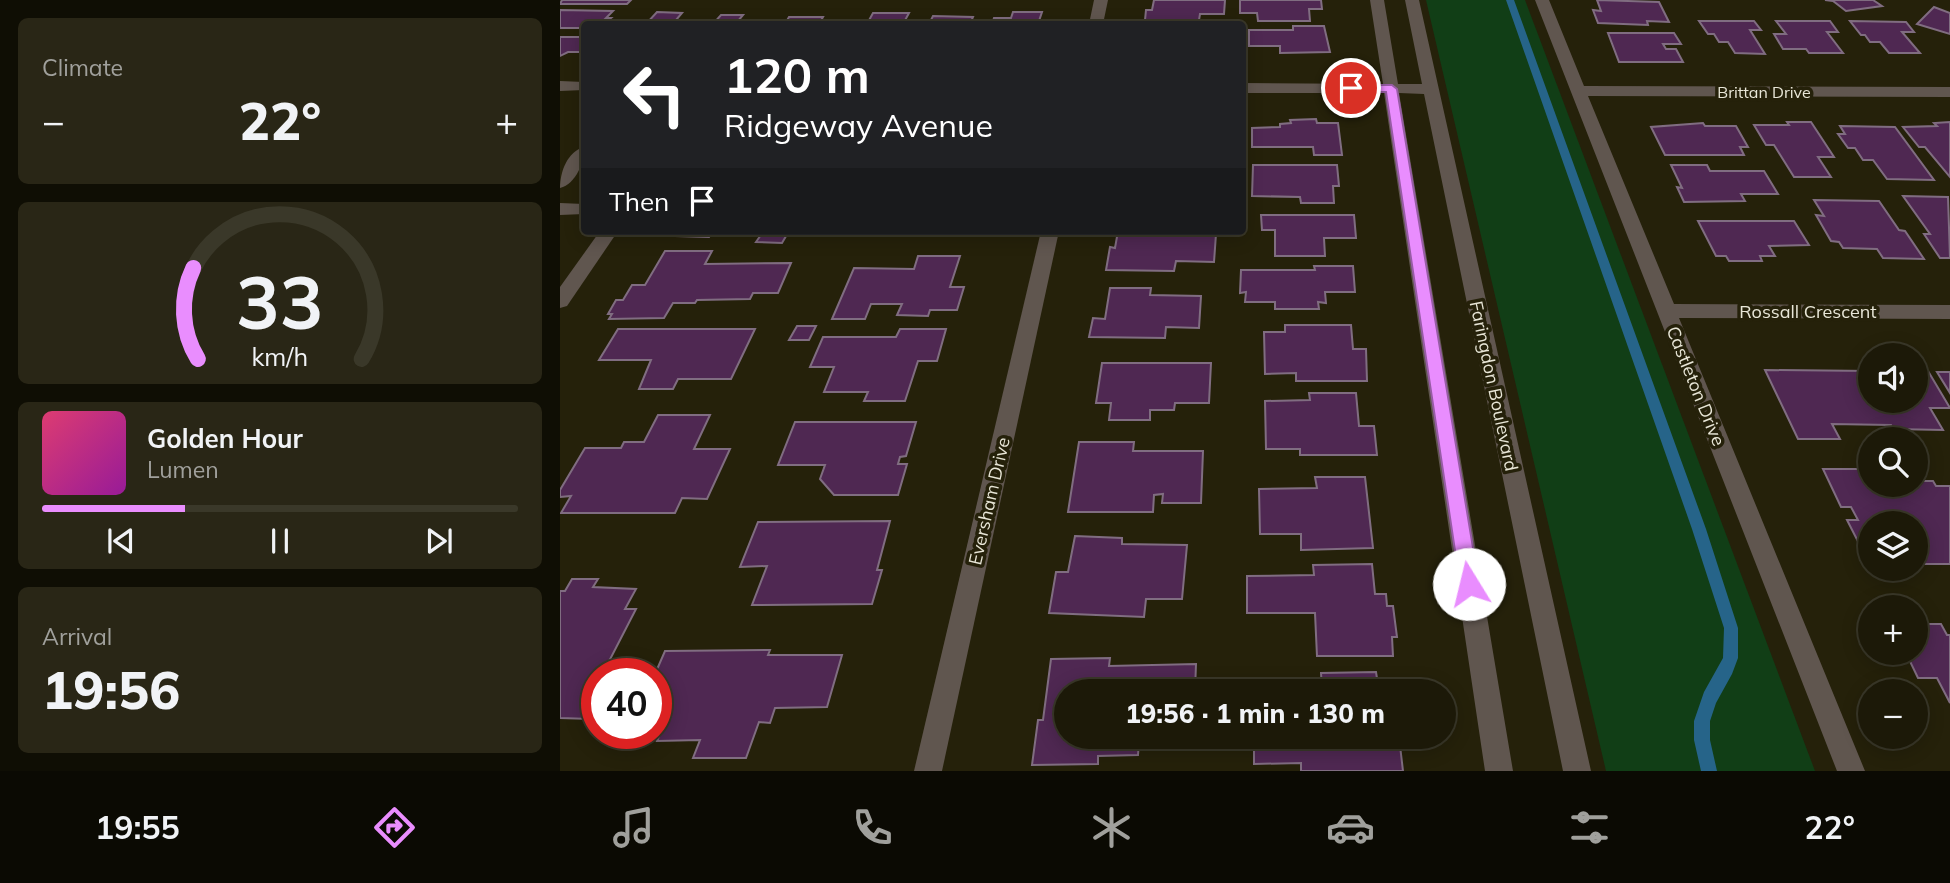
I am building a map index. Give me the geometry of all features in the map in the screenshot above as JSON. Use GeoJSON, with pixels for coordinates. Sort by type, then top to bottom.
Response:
{"type":"FeatureCollection","features":[{"type":"Feature","properties":{"kind":"street"},"geometry":{"type":"LineString","coordinates":[[1097,21],[1101,0]]}},
{"type":"Feature","properties":{"kind":"street"},"geometry":{"type":"LineString","coordinates":[[1377,0],[1499,771]]}},
{"type":"Feature","properties":{"kind":"street","name":"Faringdon Boulevard"},"geometry":{"type":"LineString","coordinates":[[1412,0],[1577,771]]}},
{"type":"Feature","properties":{"kind":"street","name":"Castleton Drive"},"geometry":{"type":"LineString","coordinates":[[1542,0],[1851,771]]}},
{"type":"Feature","properties":{"kind":"street"},"geometry":{"type":"LineString","coordinates":[[560,86],[581,86]]}},
{"type":"Feature","properties":{"kind":"street"},"geometry":{"type":"LineString","coordinates":[[1246,88],[1430,89]]}},
{"type":"Feature","properties":{"kind":"street","name":"Brittan Drive"},"geometry":{"type":"LineString","coordinates":[[1577,91],[1950,92]]}},
{"type":"Feature","properties":{"kind":"street"},"geometry":{"type":"LineString","coordinates":[[560,183],[581,156]]}},
{"type":"Feature","properties":{"kind":"street"},"geometry":{"type":"LineString","coordinates":[[560,209],[581,209]]}},
{"type":"Feature","properties":{"kind":"street"},"geometry":{"type":"LineString","coordinates":[[560,301],[606,235]]}},
{"type":"Feature","properties":{"kind":"street","name":"Eversham Drive"},"geometry":{"type":"LineString","coordinates":[[928,771],[1049,235]]}},
{"type":"Feature","properties":{"kind":"street","name":"Rossall Crescent"},"geometry":{"type":"LineString","coordinates":[[1666,311],[1950,312]]}},
{"type":"Feature","properties":{"kind":"green space"},"geometry":{"type":"Polygon","coordinates":[[[1426,0],[1525,0],[1815,771],[1606,771],[1426,0]]]}},
{"type":"Feature","properties":{"kind":"building"},"geometry":{"type":"Polygon","coordinates":[[[562,0],[631,0],[627,4],[560,4],[562,0]]]}},
{"type":"Feature","properties":{"kind":"building"},"geometry":{"type":"Polygon","coordinates":[[[1154,0],[1225,0],[1224,14],[1200,14],[1199,20],[1145,20],[1146,10],[1152,10],[1154,0]]]}},
{"type":"Feature","properties":{"kind":"building"},"geometry":{"type":"Polygon","coordinates":[[[1240,0],[1321,0],[1322,9],[1309,9],[1310,21],[1258,21],[1257,13],[1240,13],[1240,0]]]}},
{"type":"Feature","properties":{"kind":"building"},"geometry":{"type":"Polygon","coordinates":[[[1597,0],[1659,2],[1669,22],[1647,21],[1648,25],[1598,23],[1593,10],[1601,11],[1597,0]]]}},
{"type":"Feature","properties":{"kind":"building"},"geometry":{"type":"Polygon","coordinates":[[[1825,0],[1873,0],[1882,6],[1846,11],[1833,1],[1825,0]]]}},
{"type":"Feature","properties":{"kind":"building"},"geometry":{"type":"Polygon","coordinates":[[[1934,7],[1950,13],[1950,34],[1917,24],[1934,7]]]}},
{"type":"Feature","properties":{"kind":"building"},"geometry":{"type":"Polygon","coordinates":[[[560,10],[613,11],[606,18],[611,18],[608,21],[581,21],[581,28],[560,28],[560,10]]]}},
{"type":"Feature","properties":{"kind":"building"},"geometry":{"type":"Polygon","coordinates":[[[657,12],[682,13],[676,20],[687,20],[686,21],[649,21],[657,12]]]}},
{"type":"Feature","properties":{"kind":"building"},"geometry":{"type":"Polygon","coordinates":[[[1013,12],[1042,12],[1039,21],[993,21],[994,18],[1011,18],[1013,12]]]}},
{"type":"Feature","properties":{"kind":"building"},"geometry":{"type":"Polygon","coordinates":[[[873,13],[909,13],[905,21],[869,21],[873,13]]]}},
{"type":"Feature","properties":{"kind":"building"},"geometry":{"type":"Polygon","coordinates":[[[721,15],[743,15],[738,21],[716,21],[721,15]]]}},
{"type":"Feature","properties":{"kind":"building"},"geometry":{"type":"Polygon","coordinates":[[[933,16],[973,17],[971,21],[930,21],[933,16]]]}},
{"type":"Feature","properties":{"kind":"building"},"geometry":{"type":"Polygon","coordinates":[[[789,17],[823,17],[821,21],[787,21],[789,17]]]}},
{"type":"Feature","properties":{"kind":"building"},"geometry":{"type":"Polygon","coordinates":[[[1699,21],[1754,21],[1761,30],[1750,30],[1765,54],[1735,53],[1728,42],[1719,42],[1714,34],[1708,34],[1699,21]]]}},
{"type":"Feature","properties":{"kind":"building"},"geometry":{"type":"Polygon","coordinates":[[[1776,21],[1830,21],[1838,32],[1827,32],[1843,53],[1809,53],[1806,49],[1783,49],[1774,34],[1786,34],[1776,21]]]}},
{"type":"Feature","properties":{"kind":"building"},"geometry":{"type":"Polygon","coordinates":[[[1850,21],[1906,22],[1914,32],[1902,32],[1920,53],[1889,53],[1880,42],[1870,42],[1865,35],[1861,35],[1850,21]]]}},
{"type":"Feature","properties":{"kind":"building"},"geometry":{"type":"Polygon","coordinates":[[[1293,26],[1324,26],[1330,52],[1280,53],[1280,46],[1249,46],[1249,30],[1293,30],[1293,26]]]}},
{"type":"Feature","properties":{"kind":"building"},"geometry":{"type":"Polygon","coordinates":[[[1608,33],[1674,33],[1681,44],[1663,44],[1666,49],[1676,49],[1683,62],[1619,62],[1608,33]]]}},
{"type":"Feature","properties":{"kind":"building"},"geometry":{"type":"Polygon","coordinates":[[[560,37],[581,37],[581,52],[568,52],[560,56],[560,37]]]}},
{"type":"Feature","properties":{"kind":"building"},"geometry":{"type":"Polygon","coordinates":[[[1316,119],[1317,123],[1338,123],[1342,155],[1314,155],[1313,147],[1252,147],[1252,128],[1280,127],[1280,124],[1291,123],[1290,120],[1316,119]]]}},
{"type":"Feature","properties":{"kind":"building"},"geometry":{"type":"Polygon","coordinates":[[[1787,122],[1811,122],[1834,157],[1818,157],[1831,177],[1794,177],[1774,145],[1766,145],[1754,125],[1789,125],[1787,122]]]}},
{"type":"Feature","properties":{"kind":"building"},"geometry":{"type":"Polygon","coordinates":[[[1950,122],[1950,177],[1925,147],[1919,147],[1903,127],[1937,126],[1934,123],[1950,122]]]}},
{"type":"Feature","properties":{"kind":"building"},"geometry":{"type":"Polygon","coordinates":[[[1703,123],[1705,126],[1736,126],[1748,147],[1740,147],[1744,155],[1665,155],[1651,127],[1703,123]]]}},
{"type":"Feature","properties":{"kind":"building"},"geometry":{"type":"Polygon","coordinates":[[[1840,126],[1895,127],[1934,180],[1887,179],[1873,160],[1863,160],[1855,148],[1848,148],[1838,134],[1845,134],[1840,126]]]}},
{"type":"Feature","properties":{"kind":"building"},"geometry":{"type":"Polygon","coordinates":[[[1253,165],[1337,165],[1339,186],[1333,186],[1334,203],[1301,203],[1300,197],[1252,196],[1253,165]]]}},
{"type":"Feature","properties":{"kind":"building"},"geometry":{"type":"Polygon","coordinates":[[[1671,165],[1707,165],[1710,171],[1764,171],[1778,194],[1741,194],[1745,201],[1684,202],[1677,187],[1682,188],[1671,165]]]}},
{"type":"Feature","properties":{"kind":"building"},"geometry":{"type":"Polygon","coordinates":[[[1903,196],[1948,197],[1950,258],[1940,258],[1924,234],[1930,234],[1903,196]]]}},
{"type":"Feature","properties":{"kind":"building"},"geometry":{"type":"Polygon","coordinates":[[[1814,200],[1879,201],[1899,230],[1905,231],[1924,259],[1883,258],[1877,249],[1843,248],[1839,242],[1831,241],[1816,215],[1824,216],[1814,200]]]}},
{"type":"Feature","properties":{"kind":"building"},"geometry":{"type":"Polygon","coordinates":[[[1261,215],[1354,215],[1356,238],[1324,238],[1325,256],[1275,256],[1275,230],[1262,230],[1261,215]]]}},
{"type":"Feature","properties":{"kind":"building"},"geometry":{"type":"Polygon","coordinates":[[[1698,221],[1794,221],[1809,245],[1769,246],[1775,256],[1760,256],[1762,261],[1729,261],[1726,256],[1716,256],[1698,221]]]}},
{"type":"Feature","properties":{"kind":"building"},"geometry":{"type":"Polygon","coordinates":[[[678,235],[710,235],[709,237],[678,235]]]}},
{"type":"Feature","properties":{"kind":"building"},"geometry":{"type":"Polygon","coordinates":[[[761,235],[787,235],[782,243],[756,242],[761,235]]]}},
{"type":"Feature","properties":{"kind":"building"},"geometry":{"type":"Polygon","coordinates":[[[1117,235],[1216,235],[1214,262],[1176,261],[1174,271],[1106,270],[1110,247],[1115,248],[1117,235]]]}},
{"type":"Feature","properties":{"kind":"building"},"geometry":{"type":"Polygon","coordinates":[[[665,251],[712,251],[705,264],[791,263],[778,293],[753,293],[750,299],[673,303],[664,318],[609,319],[612,314],[608,314],[616,300],[623,300],[632,285],[645,285],[665,251]]]}},
{"type":"Feature","properties":{"kind":"building"},"geometry":{"type":"Polygon","coordinates":[[[918,256],[960,256],[950,287],[964,287],[957,310],[930,310],[928,316],[897,315],[902,304],[871,304],[865,319],[832,319],[854,268],[914,269],[918,256]]]}},
{"type":"Feature","properties":{"kind":"building"},"geometry":{"type":"Polygon","coordinates":[[[1314,266],[1353,266],[1355,292],[1325,292],[1326,303],[1318,302],[1319,309],[1275,309],[1275,302],[1245,302],[1246,292],[1240,293],[1241,270],[1315,270],[1314,266]]]}},
{"type":"Feature","properties":{"kind":"building"},"geometry":{"type":"Polygon","coordinates":[[[1110,288],[1151,288],[1150,295],[1201,296],[1199,328],[1166,327],[1165,338],[1089,337],[1093,318],[1105,319],[1110,288]]]}},
{"type":"Feature","properties":{"kind":"building"},"geometry":{"type":"Polygon","coordinates":[[[1285,325],[1351,325],[1353,349],[1366,349],[1367,381],[1296,381],[1296,373],[1265,374],[1264,332],[1285,332],[1285,325]]]}},
{"type":"Feature","properties":{"kind":"building"},"geometry":{"type":"Polygon","coordinates":[[[797,326],[816,326],[809,340],[789,340],[797,326]]]}},
{"type":"Feature","properties":{"kind":"building"},"geometry":{"type":"Polygon","coordinates":[[[618,329],[755,329],[731,379],[678,379],[673,389],[639,389],[651,360],[599,360],[618,329]]]}},
{"type":"Feature","properties":{"kind":"building"},"geometry":{"type":"Polygon","coordinates":[[[900,329],[946,329],[937,361],[918,361],[905,401],[864,401],[868,392],[824,392],[834,367],[810,367],[823,337],[896,337],[900,329]]]}},
{"type":"Feature","properties":{"kind":"building"},"geometry":{"type":"Polygon","coordinates":[[[1102,363],[1211,363],[1209,403],[1175,403],[1174,410],[1150,410],[1150,420],[1109,420],[1111,403],[1096,403],[1102,363]]]}},
{"type":"Feature","properties":{"kind":"building"},"geometry":{"type":"Polygon","coordinates":[[[1765,370],[1858,371],[1858,413],[1928,413],[1928,371],[1950,408],[1930,408],[1943,430],[1891,425],[1832,424],[1840,439],[1798,439],[1765,370]]]}},
{"type":"Feature","properties":{"kind":"building"},"geometry":{"type":"Polygon","coordinates":[[[1937,372],[1950,372],[1950,393],[1937,372]]]}},
{"type":"Feature","properties":{"kind":"building"},"geometry":{"type":"Polygon","coordinates":[[[1309,393],[1356,393],[1359,426],[1374,426],[1377,455],[1300,455],[1300,449],[1266,449],[1265,401],[1310,400],[1309,393]]]}},
{"type":"Feature","properties":{"kind":"building"},"geometry":{"type":"Polygon","coordinates":[[[658,415],[710,415],[694,449],[730,449],[707,499],[682,498],[675,513],[561,513],[571,496],[560,497],[560,490],[585,448],[621,448],[624,442],[644,442],[658,415]]]}},
{"type":"Feature","properties":{"kind":"building"},"geometry":{"type":"Polygon","coordinates":[[[795,422],[916,422],[906,456],[900,457],[898,464],[907,464],[898,495],[834,495],[820,479],[825,465],[778,465],[795,422]]]}},
{"type":"Feature","properties":{"kind":"building"},"geometry":{"type":"Polygon","coordinates":[[[1079,442],[1134,442],[1133,451],[1203,451],[1201,503],[1162,503],[1163,494],[1154,495],[1153,512],[1068,512],[1079,442]]]}},
{"type":"Feature","properties":{"kind":"building"},"geometry":{"type":"Polygon","coordinates":[[[1823,469],[1858,469],[1858,497],[1928,497],[1928,481],[1933,481],[1936,486],[1950,486],[1950,564],[1928,564],[1928,511],[1858,511],[1858,520],[1851,507],[1841,507],[1823,469]]]}},
{"type":"Feature","properties":{"kind":"building"},"geometry":{"type":"Polygon","coordinates":[[[1315,477],[1365,477],[1373,548],[1301,550],[1301,534],[1260,534],[1259,489],[1317,488],[1315,477]]]}},
{"type":"Feature","properties":{"kind":"building"},"geometry":{"type":"Polygon","coordinates":[[[1847,520],[1858,520],[1858,542],[1847,520]]]}},
{"type":"Feature","properties":{"kind":"building"},"geometry":{"type":"Polygon","coordinates":[[[890,521],[877,570],[882,570],[872,604],[752,605],[767,566],[740,567],[758,522],[890,521]]]}},
{"type":"Feature","properties":{"kind":"building"},"geometry":{"type":"Polygon","coordinates":[[[1075,536],[1122,538],[1122,544],[1187,545],[1182,599],[1146,599],[1144,617],[1049,613],[1056,572],[1068,572],[1075,536]]]}},
{"type":"Feature","properties":{"kind":"building"},"geometry":{"type":"Polygon","coordinates":[[[1372,564],[1375,594],[1386,594],[1387,606],[1393,606],[1397,637],[1392,637],[1393,656],[1317,656],[1315,613],[1247,613],[1247,576],[1314,575],[1313,565],[1372,564]]]}},
{"type":"Feature","properties":{"kind":"building"},"geometry":{"type":"Polygon","coordinates":[[[572,579],[598,579],[593,587],[636,589],[625,609],[636,609],[611,658],[581,658],[581,719],[560,718],[560,591],[565,591],[572,579]]]}},
{"type":"Feature","properties":{"kind":"building"},"geometry":{"type":"Polygon","coordinates":[[[1928,624],[1941,624],[1947,635],[1950,635],[1950,703],[1937,678],[1918,678],[1912,665],[1928,665],[1928,624]]]}},
{"type":"Feature","properties":{"kind":"building"},"geometry":{"type":"Polygon","coordinates":[[[770,650],[768,655],[842,655],[827,707],[775,708],[770,723],[759,722],[746,758],[693,758],[700,740],[672,741],[672,658],[662,658],[665,651],[770,650]]]}},
{"type":"Feature","properties":{"kind":"building"},"geometry":{"type":"Polygon","coordinates":[[[1110,658],[1109,666],[1196,664],[1195,679],[1054,679],[1054,749],[1138,749],[1138,755],[1098,756],[1098,764],[1032,765],[1038,720],[1043,720],[1051,659],[1110,658]]]}},
{"type":"Feature","properties":{"kind":"building"},"geometry":{"type":"Polygon","coordinates":[[[1376,672],[1377,679],[1321,679],[1321,673],[1376,672]]]}},
{"type":"Feature","properties":{"kind":"building"},"geometry":{"type":"Polygon","coordinates":[[[1254,749],[1400,749],[1403,771],[1301,771],[1301,763],[1254,764],[1254,749]]]}},
{"type":"Feature","properties":{"kind":"waterway"},"geometry":{"type":"LineString","coordinates":[[1510,0],[1699,529],[1731,628],[1730,658],[1705,708],[1701,727],[1709,771]]}},
{"type":"Feature","properties":{"kind":"route"},"geometry":{"type":"LineString","coordinates":[[1351,88],[1392,89],[1469,584]]}}]}
